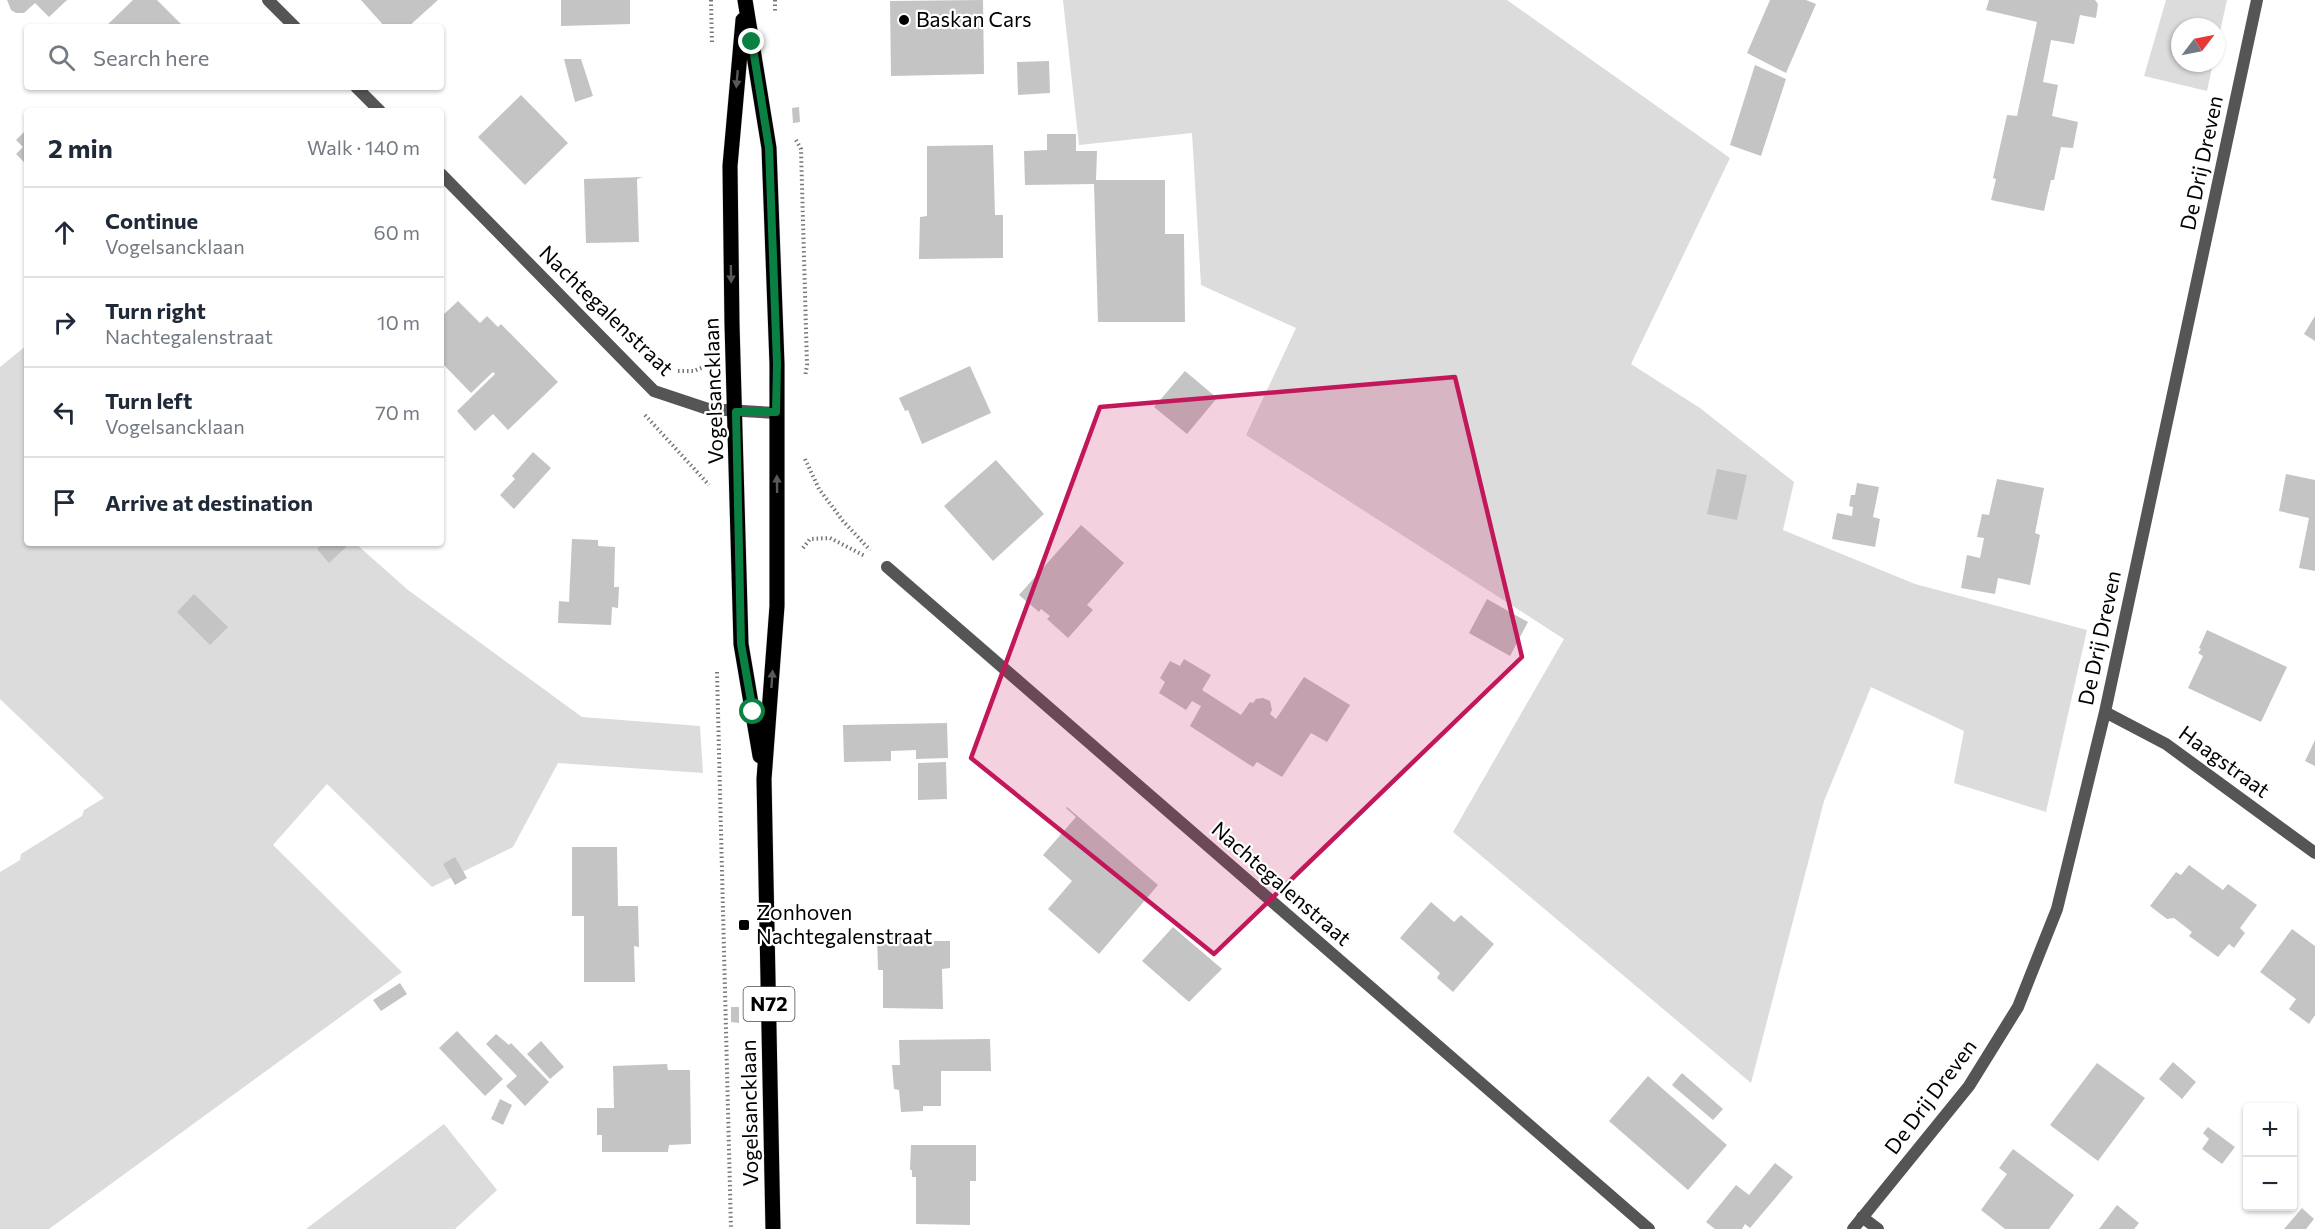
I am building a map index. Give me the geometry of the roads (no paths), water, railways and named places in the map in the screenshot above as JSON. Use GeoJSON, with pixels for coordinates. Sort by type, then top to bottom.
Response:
{"type":"FeatureCollection","features":[{"type":"Feature","properties":{"kind":"main road","name":"Vogelsancklaan"},"geometry":{"type":"LineString","coordinates":[[745,0],[729,166],[732,324],[741,644],[764,779]]}},
{"type":"Feature","properties":{"kind":"main road","name":"Vogelsancklaan"},"geometry":{"type":"LineString","coordinates":[[745,0],[769,148],[777,364],[779,552],[764,779],[773,1229]]}},
{"type":"Feature","properties":{"kind":"street"},"geometry":{"type":"LineString","coordinates":[[268,0],[292,24]]}},
{"type":"Feature","properties":{"kind":"street","name":"De Drij Dreven"},"geometry":{"type":"LineString","coordinates":[[1852,1229],[1969,1086],[2018,1007],[2057,909],[2105,712],[2257,0]]}},
{"type":"Feature","properties":{"kind":"street"},"geometry":{"type":"LineString","coordinates":[[359,90],[377,108]]}},
{"type":"Feature","properties":{"kind":"street","name":"Nachtegalenstraat"},"geometry":{"type":"LineString","coordinates":[[444,177],[654,391],[708,409],[776,412]]}},
{"type":"Feature","properties":{"kind":"street","name":"Nachtegalenstraat"},"geometry":{"type":"LineString","coordinates":[[887,567],[1649,1229]]}},
{"type":"Feature","properties":{"kind":"street","name":"Haagstraat"},"geometry":{"type":"LineString","coordinates":[[2105,712],[2166,744],[2315,853]]}},
{"type":"Feature","properties":{"kind":"street"},"geometry":{"type":"LineString","coordinates":[[1862,1217],[1878,1229]]}},
{"type":"Feature","properties":{"kind":"place","name":"Baskan Cars"},"geometry":{"type":"Point","coordinates":[904,20]}},
{"type":"Feature","properties":{"kind":"place","name":"Zonhoven Nachtegalenstraat"},"geometry":{"type":"Point","coordinates":[744,925]}}]}
